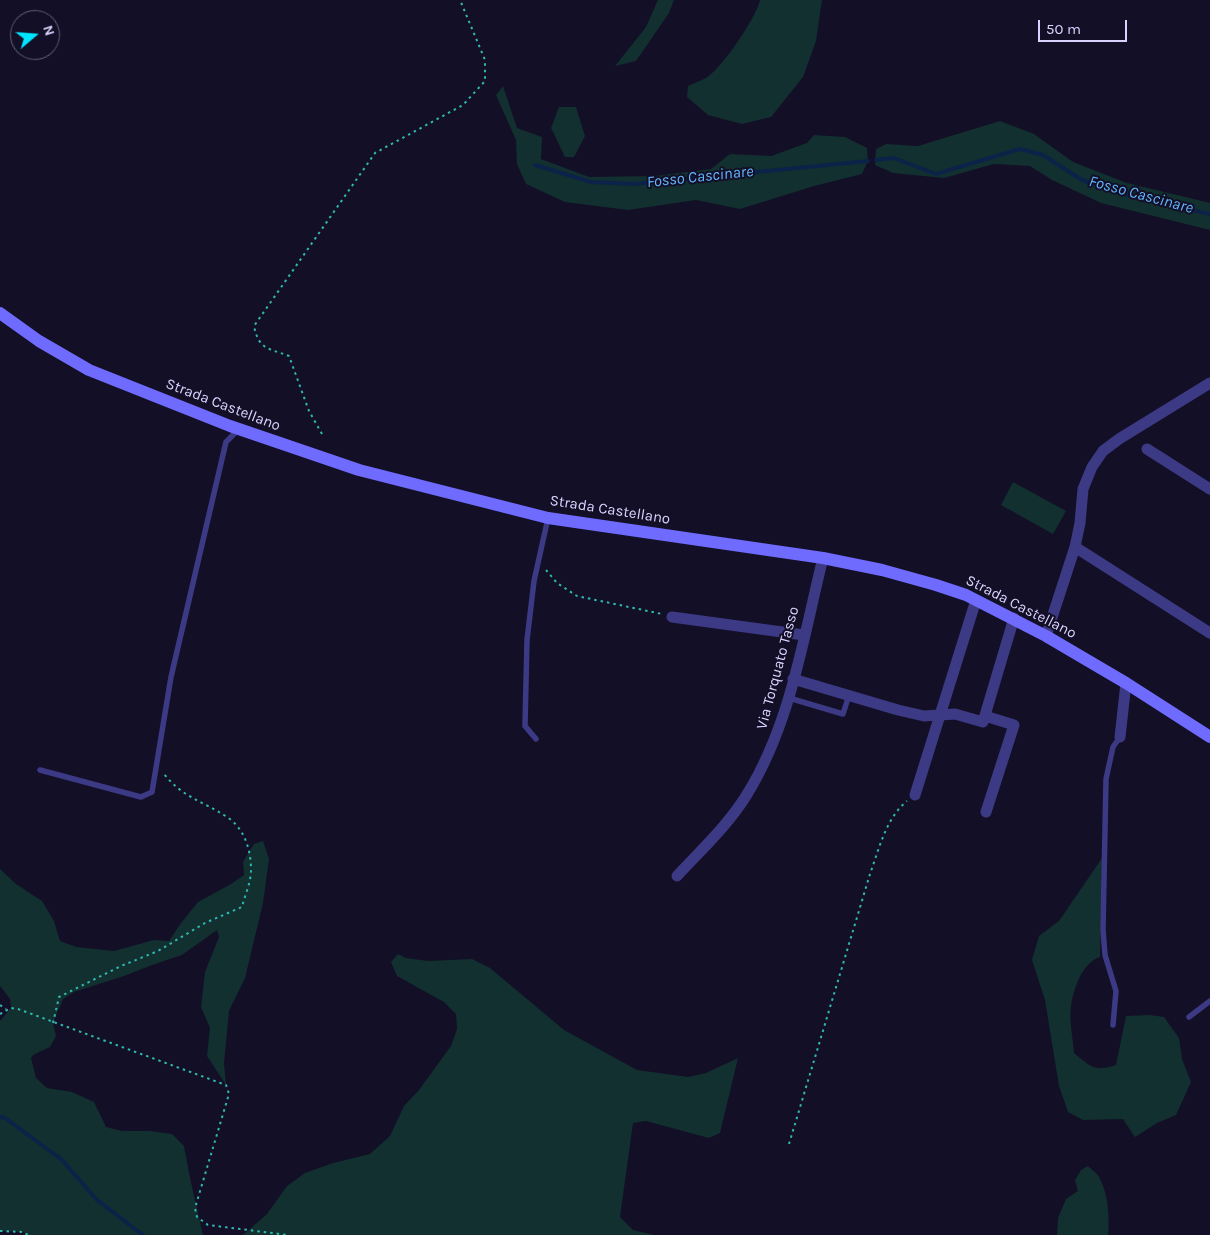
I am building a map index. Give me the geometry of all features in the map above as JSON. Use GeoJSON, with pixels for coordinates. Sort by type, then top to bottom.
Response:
{"type":"FeatureCollection","features":[{"type":"Feature","properties":{"kind":"street","name":"Strada Castellano"},"geometry":{"type":"LineString","coordinates":[[0,313],[39,341],[89,370],[239,429],[359,470],[548,518],[823,558],[882,570],[936,585],[976,600],[1014,618],[1126,683],[1210,737]]}},
{"type":"Feature","properties":{"kind":"street"},"geometry":{"type":"LineString","coordinates":[[1046,636],[1075,547],[1080,523],[1083,489],[1092,468],[1104,451],[1119,439],[1210,383]]}},
{"type":"Feature","properties":{"kind":"street"},"geometry":{"type":"LineString","coordinates":[[1147,449],[1210,489]]}},
{"type":"Feature","properties":{"kind":"street"},"geometry":{"type":"LineString","coordinates":[[1075,547],[1210,632]]}},
{"type":"Feature","properties":{"kind":"street","name":"Via Torquato Tasso"},"geometry":{"type":"LineString","coordinates":[[677,876],[725,824],[746,796],[776,736],[789,698],[823,558]]}},
{"type":"Feature","properties":{"kind":"street"},"geometry":{"type":"LineString","coordinates":[[915,795],[976,600]]}},
{"type":"Feature","properties":{"kind":"street"},"geometry":{"type":"LineString","coordinates":[[672,617],[804,635]]}},
{"type":"Feature","properties":{"kind":"street"},"geometry":{"type":"LineString","coordinates":[[793,679],[924,716],[955,714],[983,722],[1014,618]]}},
{"type":"Feature","properties":{"kind":"street"},"geometry":{"type":"LineString","coordinates":[[1120,737],[1126,683]]}},
{"type":"Feature","properties":{"kind":"street"},"geometry":{"type":"LineString","coordinates":[[985,716],[1014,725],[986,812]]}},
{"type":"Feature","properties":{"kind":"lane"},"geometry":{"type":"LineString","coordinates":[[40,770],[141,798],[152,792],[171,677],[226,442],[239,429]]}},
{"type":"Feature","properties":{"kind":"lane"},"geometry":{"type":"LineString","coordinates":[[536,739],[524,726],[527,640],[534,581],[548,518]]}},
{"type":"Feature","properties":{"kind":"lane"},"geometry":{"type":"LineString","coordinates":[[789,698],[843,714],[849,695]]}},
{"type":"Feature","properties":{"kind":"lane"},"geometry":{"type":"LineString","coordinates":[[1113,1025],[1116,991],[1105,955],[1103,930],[1106,778],[1113,747],[1120,737]]}},
{"type":"Feature","properties":{"kind":"lane"},"geometry":{"type":"LineString","coordinates":[[1189,1018],[1210,1001]]}},
{"type":"Feature","properties":{"kind":"path"},"geometry":{"type":"LineString","coordinates":[[322,434],[309,411],[289,356],[262,346],[256,336],[254,326],[376,153],[464,105],[485,81],[485,60],[460,0]]}},
{"type":"Feature","properties":{"kind":"path"},"geometry":{"type":"LineString","coordinates":[[540,557],[547,572],[557,583],[577,596],[672,617]]}},
{"type":"Feature","properties":{"kind":"path"},"geometry":{"type":"LineString","coordinates":[[53,1023],[59,997],[120,966],[158,951],[205,923],[242,907],[251,870],[248,846],[240,828],[226,816],[178,790],[165,775],[157,760]]}},
{"type":"Feature","properties":{"kind":"path"},"geometry":{"type":"LineString","coordinates":[[789,1144],[870,874],[885,831],[899,808],[915,795]]}},
{"type":"Feature","properties":{"kind":"path"},"geometry":{"type":"LineString","coordinates":[[0,1004],[6,1010]]}},
{"type":"Feature","properties":{"kind":"path"},"geometry":{"type":"LineString","coordinates":[[0,1014],[11,1008],[18,1009],[226,1086],[229,1094],[195,1208],[197,1217],[208,1225],[288,1235]]}},
{"type":"Feature","properties":{"kind":"path"},"geometry":{"type":"LineString","coordinates":[[0,1231],[24,1232],[28,1235]]}},
{"type":"Feature","properties":{"kind":"green space"},"geometry":{"type":"Polygon","coordinates":[[[658,0],[674,0],[669,13],[636,61],[615,66],[646,27],[658,0]]]}},
{"type":"Feature","properties":{"kind":"green space"},"geometry":{"type":"Polygon","coordinates":[[[760,0],[822,0],[816,41],[803,77],[771,117],[742,124],[708,115],[687,97],[688,86],[706,78],[721,64],[745,30],[760,0]]]}},
{"type":"Feature","properties":{"kind":"green space"},"geometry":{"type":"Polygon","coordinates":[[[503,86],[517,128],[542,137],[541,159],[589,177],[655,176],[711,169],[730,154],[771,156],[807,143],[814,135],[845,137],[867,148],[868,161],[862,174],[814,186],[740,209],[696,200],[628,210],[565,202],[526,184],[517,164],[516,140],[496,95],[503,86]]]}},
{"type":"Feature","properties":{"kind":"green space"},"geometry":{"type":"Polygon","coordinates":[[[559,107],[576,107],[585,136],[574,157],[565,157],[551,128],[559,107]]]}},
{"type":"Feature","properties":{"kind":"green space"},"geometry":{"type":"Polygon","coordinates":[[[1000,121],[1034,134],[1073,162],[1127,183],[1210,203],[1210,230],[1101,203],[1052,180],[1030,166],[994,164],[944,178],[893,173],[875,165],[876,149],[886,144],[918,146],[1000,121]]]}},
{"type":"Feature","properties":{"kind":"green space"},"geometry":{"type":"Polygon","coordinates":[[[1013,482],[1066,511],[1053,534],[1001,505],[1013,482]]]}},
{"type":"Feature","properties":{"kind":"green space"},"geometry":{"type":"Polygon","coordinates":[[[263,841],[269,859],[263,903],[245,978],[229,1011],[224,1063],[226,1085],[207,1056],[210,1028],[201,1007],[205,972],[219,937],[217,930],[182,955],[74,992],[63,999],[53,1023],[56,1036],[50,1047],[33,1055],[31,1058],[36,1078],[47,1088],[72,1092],[94,1102],[106,1127],[122,1131],[150,1131],[172,1134],[184,1146],[203,1235],[28,1235],[23,1232],[0,1231],[0,1021],[11,1008],[10,999],[0,986],[0,869],[16,884],[42,901],[54,921],[60,941],[76,947],[114,951],[154,940],[169,941],[198,902],[244,875],[243,862],[254,844],[263,841]]]}},
{"type":"Feature","properties":{"kind":"green space"},"geometry":{"type":"Polygon","coordinates":[[[1102,858],[1100,957],[1084,970],[1074,992],[1070,1018],[1074,1053],[1094,1067],[1103,1068],[1116,1065],[1126,1016],[1150,1015],[1164,1017],[1179,1038],[1182,1059],[1191,1082],[1176,1115],[1157,1123],[1135,1137],[1123,1119],[1083,1120],[1068,1112],[1059,1086],[1045,1000],[1032,960],[1039,936],[1059,921],[1102,858]]]}},
{"type":"Feature","properties":{"kind":"green space"},"geometry":{"type":"Polygon","coordinates":[[[398,954],[406,958],[428,961],[472,959],[490,968],[564,1030],[637,1070],[688,1077],[706,1073],[738,1058],[720,1133],[709,1138],[646,1121],[633,1123],[620,1217],[633,1230],[654,1235],[243,1235],[267,1214],[287,1186],[305,1173],[333,1163],[370,1154],[390,1136],[404,1106],[419,1090],[451,1046],[457,1029],[456,1014],[444,1002],[397,976],[391,962],[398,954]]]}},
{"type":"Feature","properties":{"kind":"green space"},"geometry":{"type":"Polygon","coordinates":[[[1088,1166],[1102,1183],[1109,1221],[1108,1235],[1057,1235],[1058,1218],[1066,1199],[1078,1191],[1075,1180],[1081,1170],[1088,1166]]]}},
{"type":"Feature","properties":{"kind":"waterway","name":"Fosso Cascinare"},"geometry":{"type":"LineString","coordinates":[[876,160],[894,158],[936,174],[1020,149],[1043,155],[1082,180],[1126,195],[1210,214]]}},
{"type":"Feature","properties":{"kind":"waterway","name":"Fosso Cascinare"},"geometry":{"type":"LineString","coordinates":[[535,165],[591,182],[635,184],[868,161]]}},
{"type":"Feature","properties":{"kind":"waterway"},"geometry":{"type":"LineString","coordinates":[[0,1117],[5,1118],[61,1159],[97,1200],[143,1235]]}}]}
